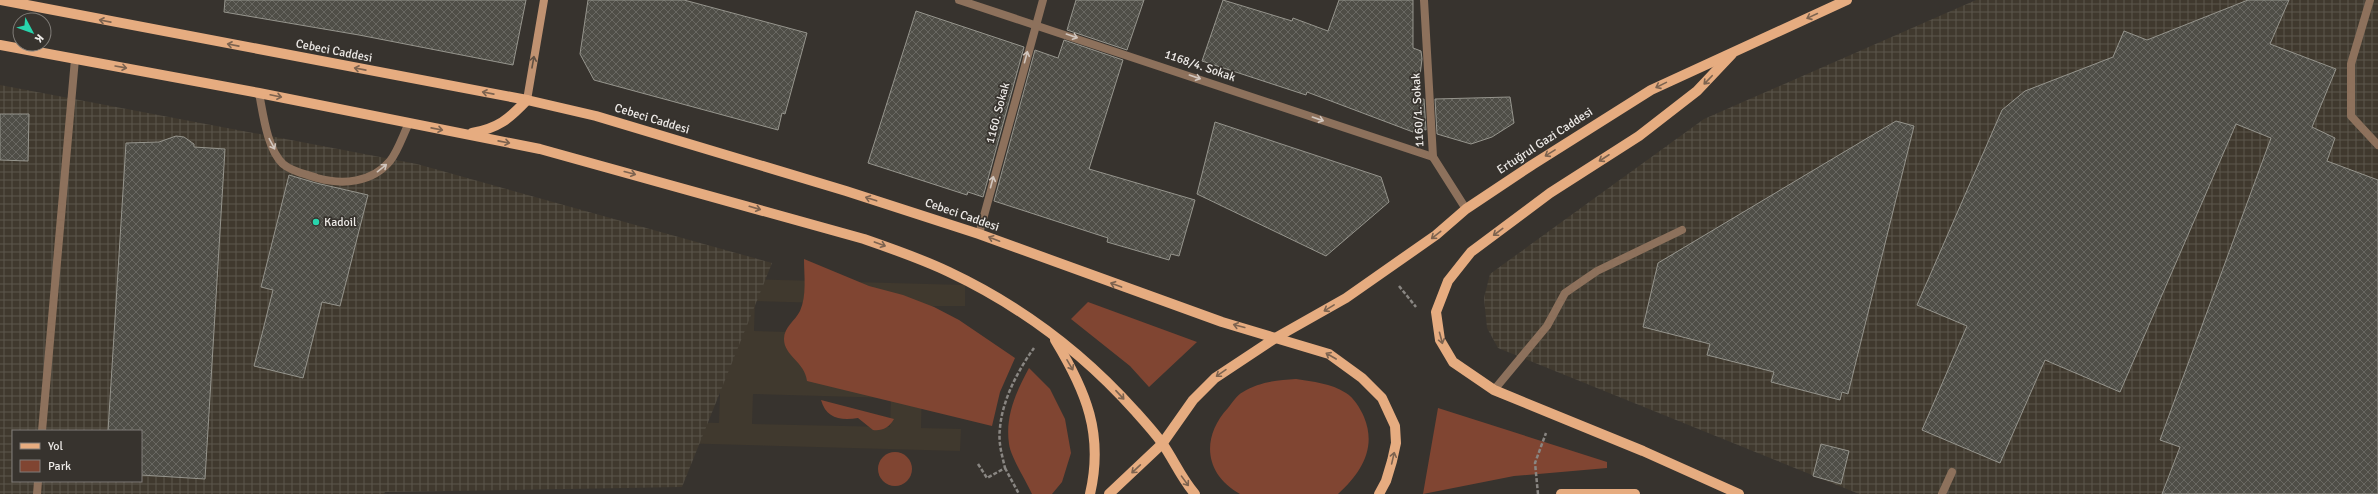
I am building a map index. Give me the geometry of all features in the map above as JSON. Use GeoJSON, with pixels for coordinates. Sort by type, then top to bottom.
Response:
{"type":"FeatureCollection","features":[{"type":"Feature","properties":{"kind":"main road","name":"Cebeci Caddesi"},"geometry":{"type":"LineString","coordinates":[[1,0],[527,100],[603,118],[846,191],[979,234],[1222,322],[1277,337],[1329,354],[1362,378],[1382,398],[1394,426],[1396,443],[1386,481],[1379,494]]}},
{"type":"Feature","properties":{"kind":"main road"},"geometry":{"type":"LineString","coordinates":[[466,134],[490,129],[507,120],[527,100],[544,0]]}},
{"type":"Feature","properties":{"kind":"main road","name":"Ertuğrul Gazi Caddesi"},"geometry":{"type":"LineString","coordinates":[[1109,494],[1162,444],[1192,400],[1215,378],[1277,337],[1346,298],[1436,235],[1466,209],[1532,165],[1652,90],[1696,68],[1735,52],[1847,0]]}},
{"type":"Feature","properties":{"kind":"main road"},"geometry":{"type":"LineString","coordinates":[[0,45],[259,93],[466,134],[558,154],[864,239],[949,272],[996,297],[1049,332],[1114,388],[1162,444],[1174,465],[1195,494]]}},
{"type":"Feature","properties":{"kind":"main road"},"geometry":{"type":"LineString","coordinates":[[1735,52],[1697,91],[1644,131],[1550,193],[1471,252],[1448,281],[1436,312],[1440,340],[1453,362],[1494,390],[1692,472],[1739,494]]}},
{"type":"Feature","properties":{"kind":"main road"},"geometry":{"type":"LineString","coordinates":[[1049,332],[1072,368],[1086,401],[1094,429],[1096,469],[1090,494]]}},
{"type":"Feature","properties":{"kind":"main road"},"geometry":{"type":"LineString","coordinates":[[1561,494],[1635,494]]}},
{"type":"Feature","properties":{"kind":"street","name":"1168/4. Sokak"},"geometry":{"type":"LineString","coordinates":[[960,0],[1433,157]]}},
{"type":"Feature","properties":{"kind":"street","name":"1160. Sokak"},"geometry":{"type":"LineString","coordinates":[[979,234],[1035,24],[1043,0]]}},
{"type":"Feature","properties":{"kind":"street","name":"1160/1. Sokak"},"geometry":{"type":"LineString","coordinates":[[1424,0],[1433,157],[1466,209]]}},
{"type":"Feature","properties":{"kind":"street"},"geometry":{"type":"LineString","coordinates":[[2370,0],[2351,64],[2351,116],[2378,145]]}},
{"type":"Feature","properties":{"kind":"street"},"geometry":{"type":"LineString","coordinates":[[42,430],[75,58]]}},
{"type":"Feature","properties":{"kind":"street"},"geometry":{"type":"LineString","coordinates":[[259,93],[266,133],[283,164],[294,171],[328,181],[351,182],[371,176],[390,162],[409,123]]}},
{"type":"Feature","properties":{"kind":"street"},"geometry":{"type":"LineString","coordinates":[[1494,390],[1547,326],[1565,293],[1597,272],[1682,230]]}},
{"type":"Feature","properties":{"kind":"street"},"geometry":{"type":"LineString","coordinates":[[1942,494],[1952,472]]}},
{"type":"Feature","properties":{"kind":"street"},"geometry":{"type":"LineString","coordinates":[[37,494],[38,482]]}},
{"type":"Feature","properties":{"kind":"path"},"geometry":{"type":"LineString","coordinates":[[1387,270],[1417,309],[1436,312]]}},
{"type":"Feature","properties":{"kind":"path"},"geometry":{"type":"LineString","coordinates":[[1019,494],[1005,468],[1000,448],[1000,427],[1008,398],[1022,364],[1049,332]]}},
{"type":"Feature","properties":{"kind":"path"},"geometry":{"type":"LineString","coordinates":[[1538,494],[1535,463],[1554,414]]}},
{"type":"Feature","properties":{"kind":"path"},"geometry":{"type":"LineString","coordinates":[[978,464],[987,478],[1005,468]]}},
{"type":"Feature","properties":{"kind":"shaded area"},"geometry":{"type":"Polygon","coordinates":[[[1976,0],[2378,0],[2378,494],[1859,494],[1498,348],[1487,328],[1484,298],[1490,274],[1704,119],[1976,0]]]}},
{"type":"Feature","properties":{"kind":"shaded area"},"geometry":{"type":"Polygon","coordinates":[[[0,85],[417,164],[772,263],[682,487],[385,492],[384,494],[0,494],[0,85]]]}},
{"type":"Feature","properties":{"kind":"shaded area"},"geometry":{"type":"Polygon","coordinates":[[[326,268],[965,285],[965,306],[924,306],[921,428],[961,429],[960,451],[320,433],[326,268]],[[755,301],[754,331],[893,335],[893,305],[755,301]],[[571,388],[571,419],[719,423],[720,393],[571,388]],[[753,394],[752,424],[890,427],[891,398],[753,394]]]}},
{"type":"Feature","properties":{"kind":"green space"},"geometry":{"type":"Polygon","coordinates":[[[804,259],[869,286],[903,295],[934,307],[959,320],[1015,358],[1000,392],[992,426],[807,381],[803,369],[787,350],[784,339],[784,335],[790,324],[800,311],[804,299],[804,259]]]}},
{"type":"Feature","properties":{"kind":"green space"},"geometry":{"type":"Polygon","coordinates":[[[1088,302],[1197,342],[1149,387],[1130,366],[1071,319],[1088,302]]]}},
{"type":"Feature","properties":{"kind":"green space"},"geometry":{"type":"Polygon","coordinates":[[[1029,368],[1050,389],[1065,419],[1071,453],[1062,482],[1052,494],[1032,494],[1010,450],[1008,434],[1010,414],[1016,395],[1029,368]]]}},
{"type":"Feature","properties":{"kind":"green space"},"geometry":{"type":"Polygon","coordinates":[[[1296,379],[1322,383],[1334,387],[1349,395],[1359,407],[1368,428],[1369,439],[1368,449],[1360,469],[1338,494],[1240,494],[1228,486],[1213,466],[1210,454],[1210,443],[1213,431],[1219,419],[1241,393],[1262,384],[1296,379]]]}},
{"type":"Feature","properties":{"kind":"green space"},"geometry":{"type":"Polygon","coordinates":[[[821,400],[894,419],[890,425],[885,428],[873,430],[858,418],[845,419],[835,417],[826,411],[821,400]]]}},
{"type":"Feature","properties":{"kind":"green space"},"geometry":{"type":"Polygon","coordinates":[[[1438,408],[1607,462],[1607,468],[1514,476],[1423,494],[1438,408]]]}},
{"type":"Feature","properties":{"kind":"green space"},"geometry":{"type":"Polygon","coordinates":[[[895,452],[907,457],[912,469],[907,481],[895,486],[883,481],[878,469],[883,457],[895,452]]]}},
{"type":"Feature","properties":{"kind":"building"},"geometry":{"type":"Polygon","coordinates":[[[225,0],[526,0],[513,65],[359,35],[224,12],[225,0]]]}},
{"type":"Feature","properties":{"kind":"building"},"geometry":{"type":"Polygon","coordinates":[[[588,0],[684,0],[807,33],[785,114],[782,113],[778,130],[594,80],[580,54],[588,0]]]}},
{"type":"Feature","properties":{"kind":"building"},"geometry":{"type":"Polygon","coordinates":[[[1076,0],[1144,0],[1127,50],[1067,30],[1076,0]]]}},
{"type":"Feature","properties":{"kind":"building"},"geometry":{"type":"Polygon","coordinates":[[[1223,0],[1292,21],[1293,18],[1328,31],[1339,0],[1413,0],[1413,48],[1421,51],[1422,59],[1417,99],[1424,99],[1426,130],[1414,127],[1413,132],[1307,92],[1306,95],[1202,61],[1223,0]]]}},
{"type":"Feature","properties":{"kind":"building"},"geometry":{"type":"Polygon","coordinates":[[[2248,0],[2289,0],[2270,44],[2336,69],[2312,127],[2335,138],[2327,161],[2378,180],[2378,494],[2162,494],[2180,447],[2160,440],[2271,138],[2236,124],[2120,392],[2045,360],[2000,463],[1922,430],[1967,326],[1917,305],[2002,110],[2025,91],[2113,57],[2124,31],[2147,40],[2248,0]]]}},
{"type":"Feature","properties":{"kind":"building"},"geometry":{"type":"Polygon","coordinates":[[[916,11],[1024,47],[983,197],[968,192],[967,195],[868,163],[916,11]]]}},
{"type":"Feature","properties":{"kind":"building"},"geometry":{"type":"Polygon","coordinates":[[[1064,40],[1123,60],[1089,169],[1195,200],[1179,256],[1171,254],[1169,260],[1107,242],[1108,238],[994,201],[1035,50],[1058,58],[1064,40]]]}},
{"type":"Feature","properties":{"kind":"building"},"geometry":{"type":"Polygon","coordinates":[[[1510,97],[1514,123],[1492,137],[1471,144],[1437,134],[1435,99],[1510,97]]]}},
{"type":"Feature","properties":{"kind":"building"},"geometry":{"type":"Polygon","coordinates":[[[0,114],[29,114],[28,161],[0,160],[0,114]]]}},
{"type":"Feature","properties":{"kind":"building"},"geometry":{"type":"Polygon","coordinates":[[[1896,121],[1914,126],[1848,394],[1842,392],[1840,400],[1771,382],[1774,372],[1707,355],[1710,344],[1643,327],[1658,263],[1896,121]]]}},
{"type":"Feature","properties":{"kind":"building"},"geometry":{"type":"Polygon","coordinates":[[[1215,122],[1381,177],[1389,202],[1326,256],[1197,194],[1215,122]]]}},
{"type":"Feature","properties":{"kind":"building"},"geometry":{"type":"Polygon","coordinates":[[[176,136],[184,137],[194,144],[194,147],[225,149],[205,479],[142,475],[142,430],[108,430],[126,143],[159,142],[176,136]]]}},
{"type":"Feature","properties":{"kind":"building"},"geometry":{"type":"Polygon","coordinates":[[[289,175],[368,195],[340,306],[322,302],[303,378],[254,366],[273,290],[261,287],[289,175]]]}},
{"type":"Feature","properties":{"kind":"building"},"geometry":{"type":"Polygon","coordinates":[[[1821,444],[1849,451],[1841,484],[1813,476],[1821,444]]]}},
{"type":"Feature","properties":{"kind":"place","name":"Kadoil"},"geometry":{"type":"Point","coordinates":[316,222]}}]}
